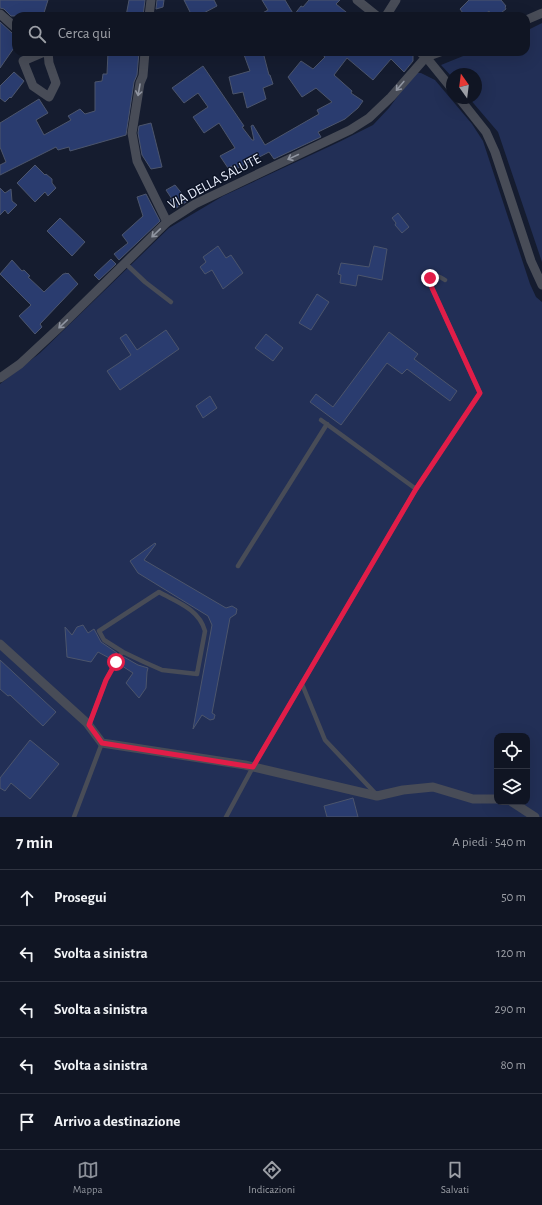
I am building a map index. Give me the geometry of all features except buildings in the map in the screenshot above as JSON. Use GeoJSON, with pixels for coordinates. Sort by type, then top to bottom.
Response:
{"type":"FeatureCollection","features":[{"type":"Feature","properties":{"kind":"street"},"geometry":{"type":"LineString","coordinates":[[150,12],[151,0]]}},
{"type":"Feature","properties":{"kind":"street"},"geometry":{"type":"LineString","coordinates":[[357,0],[372,12]]}},
{"type":"Feature","properties":{"kind":"street"},"geometry":{"type":"LineString","coordinates":[[388,12],[396,0]]}},
{"type":"Feature","properties":{"kind":"street"},"geometry":{"type":"LineString","coordinates":[[530,18],[542,13]]}},
{"type":"Feature","properties":{"kind":"street"},"geometry":{"type":"LineString","coordinates":[[0,14],[12,24]]}},
{"type":"Feature","properties":{"kind":"street"},"geometry":{"type":"LineString","coordinates":[[36,56],[23,62],[33,86],[49,97],[56,83],[49,63],[48,56]]}},
{"type":"Feature","properties":{"kind":"street"},"geometry":{"type":"LineString","coordinates":[[145,56],[143,76],[140,83],[132,133],[136,161],[167,222]]}},
{"type":"Feature","properties":{"kind":"street","name":"VIA DELLA SALUTE"},"geometry":{"type":"LineString","coordinates":[[0,378],[20,364],[167,222],[195,204],[350,130],[363,122],[391,97],[422,56]]}},
{"type":"Feature","properties":{"kind":"street"},"geometry":{"type":"LineString","coordinates":[[425,56],[446,82]]}},
{"type":"Feature","properties":{"kind":"street"},"geometry":{"type":"LineString","coordinates":[[464,104],[486,132],[495,152],[531,261],[542,285]]}},
{"type":"Feature","properties":{"kind":"street"},"geometry":{"type":"LineString","coordinates":[[0,644],[89,725],[102,743],[253,767],[377,796],[403,790],[433,787],[473,798],[494,799]]}},
{"type":"Feature","properties":{"kind":"street"},"geometry":{"type":"LineString","coordinates":[[517,805],[535,817]]}},
{"type":"Feature","properties":{"kind":"lane"},"geometry":{"type":"LineString","coordinates":[[125,263],[145,282],[172,302]]}},
{"type":"Feature","properties":{"kind":"lane"},"geometry":{"type":"LineString","coordinates":[[226,817],[253,767],[416,489],[480,393],[432,288],[430,278],[439,276],[445,280]]}},
{"type":"Feature","properties":{"kind":"lane"},"geometry":{"type":"LineString","coordinates":[[321,420],[416,489]]}},
{"type":"Feature","properties":{"kind":"lane"},"geometry":{"type":"LineString","coordinates":[[238,566],[327,424]]}},
{"type":"Feature","properties":{"kind":"lane"},"geometry":{"type":"LineString","coordinates":[[159,592],[193,611],[199,616],[203,624],[205,631],[197,674],[162,670],[122,653],[104,640],[99,631],[159,592]]}},
{"type":"Feature","properties":{"kind":"lane"},"geometry":{"type":"LineString","coordinates":[[89,725],[106,680],[116,662]]}},
{"type":"Feature","properties":{"kind":"lane"},"geometry":{"type":"LineString","coordinates":[[302,684],[325,740],[377,796]]}},
{"type":"Feature","properties":{"kind":"lane"},"geometry":{"type":"LineString","coordinates":[[74,817],[102,743]]}},
{"type":"Feature","properties":{"kind":"shaded area"},"geometry":{"type":"Polygon","coordinates":[[[542,23],[542,262],[498,132],[474,104],[482,104],[482,68],[446,68],[446,70],[441,65],[463,56],[530,56],[530,29],[542,23]]]}},
{"type":"Feature","properties":{"kind":"shaded area"},"geometry":{"type":"Polygon","coordinates":[[[415,73],[421,73],[435,80],[446,93],[446,104],[455,104],[472,124],[483,141],[530,284],[536,297],[542,302],[542,817],[0,817],[0,384],[40,353],[169,228],[223,196],[373,125],[389,108],[415,73]]]}},
{"type":"Feature","properties":{"kind":"route"},"geometry":{"type":"LineString","coordinates":[[116,662],[106,680],[89,725],[102,743],[253,767],[416,489],[480,393],[432,288],[430,278]]}}]}
